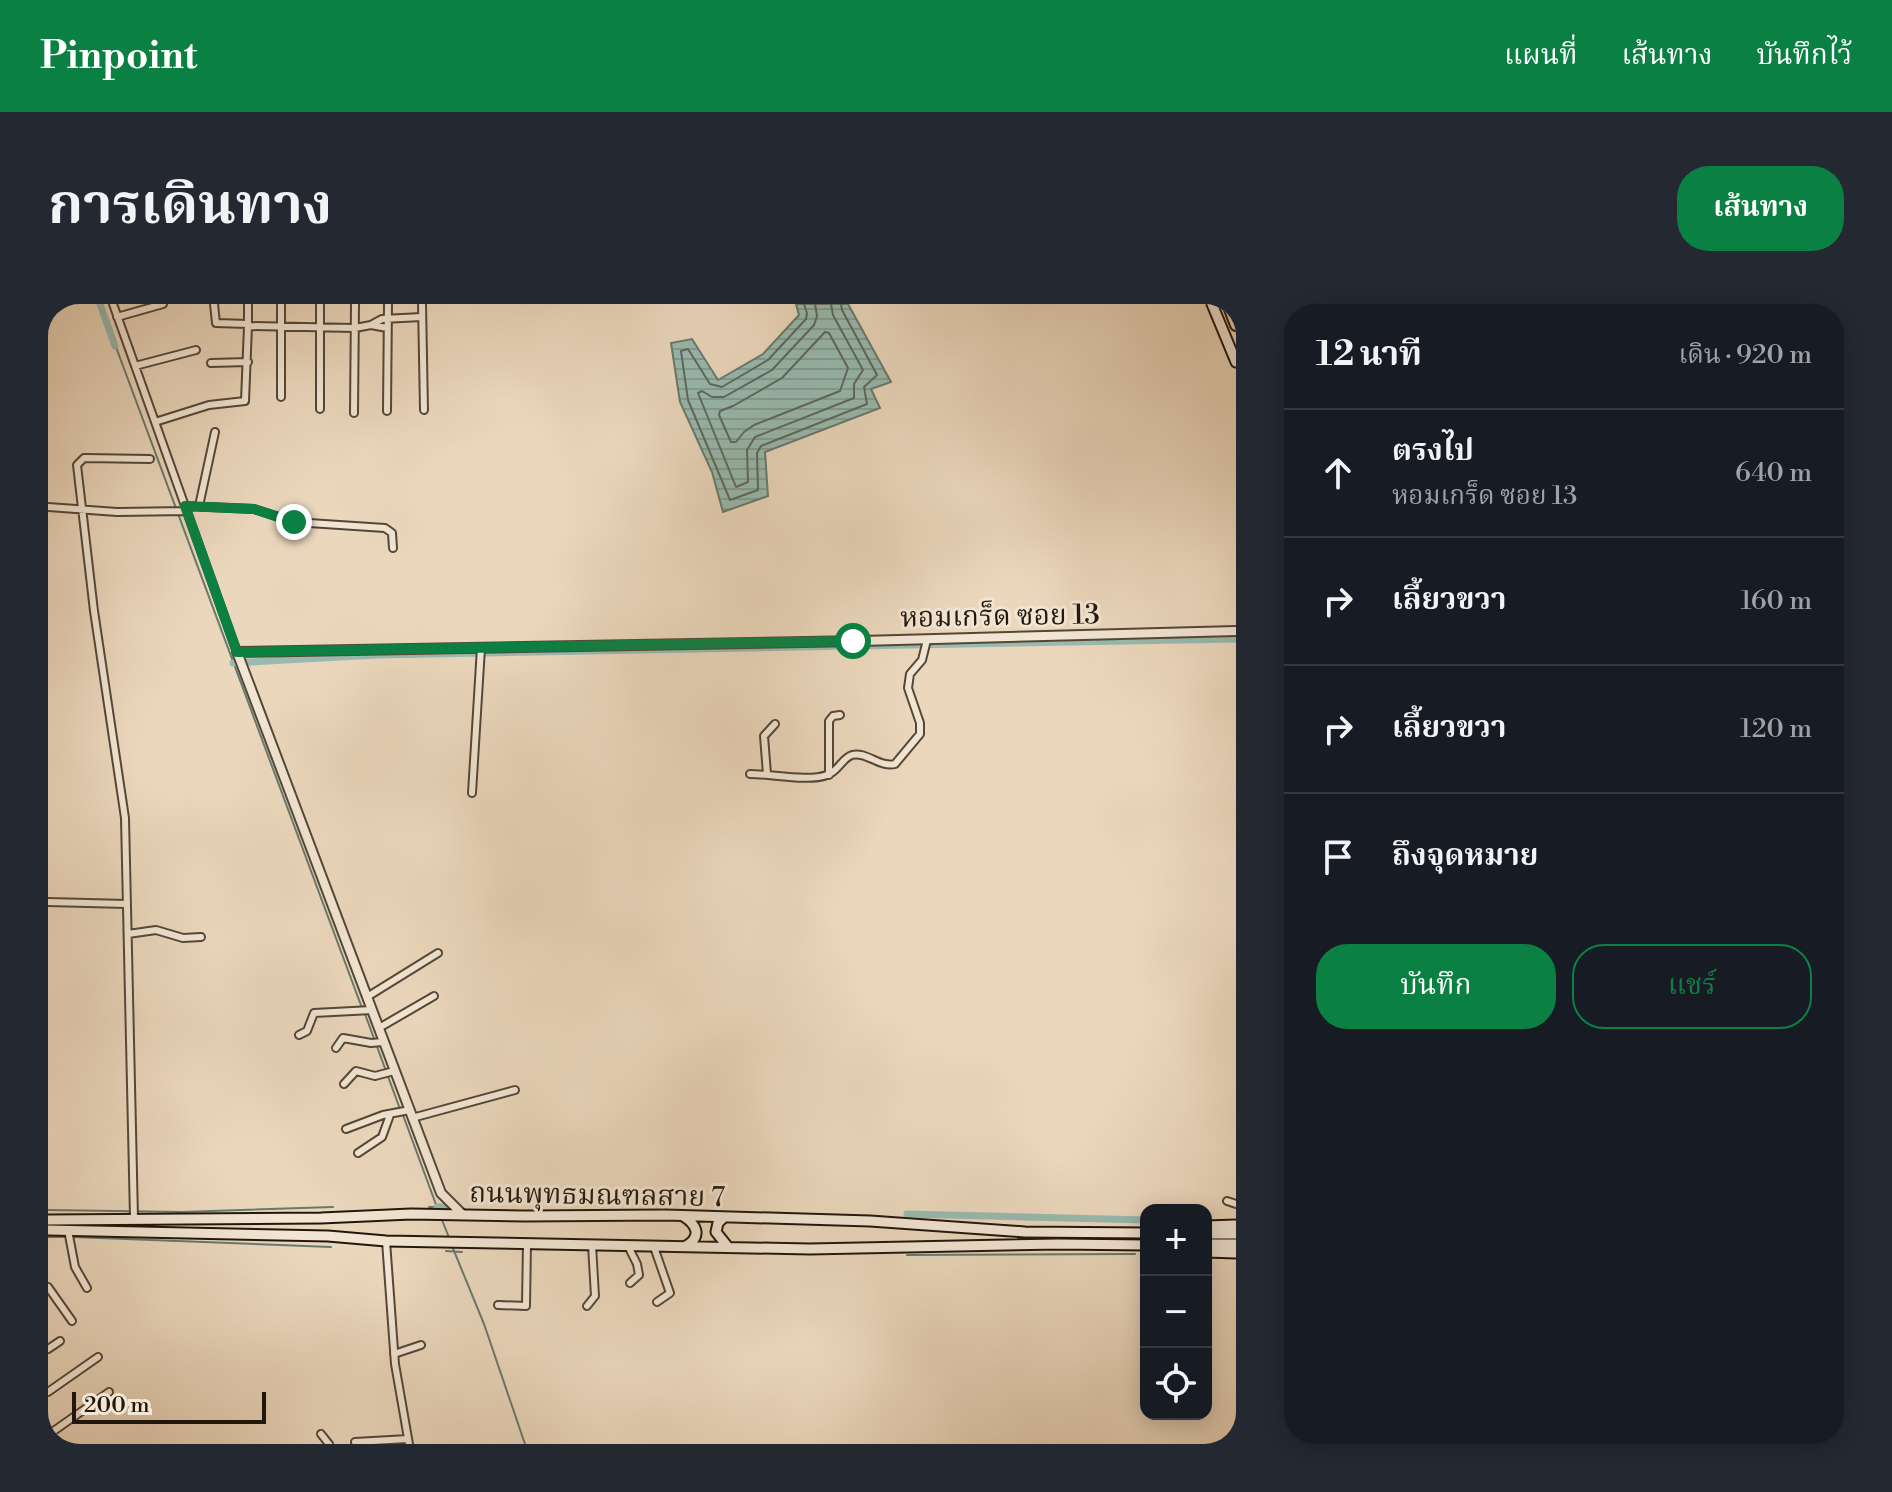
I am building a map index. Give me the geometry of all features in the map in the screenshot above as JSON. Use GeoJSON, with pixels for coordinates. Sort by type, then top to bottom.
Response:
{"type":"FeatureCollection","features":[{"type":"Feature","properties":{"kind":"highway"},"geometry":{"type":"LineString","coordinates":[[1228,304],[1236,325]]}},
{"type":"Feature","properties":{"kind":"main road"},"geometry":{"type":"LineString","coordinates":[[1212,304],[1236,362]]}},
{"type":"Feature","properties":{"kind":"main road","name":"ถนนพุทธมณฑลสาย 7"},"geometry":{"type":"LineString","coordinates":[[48,1220],[134,1213],[321,1218],[430,1214],[454,1209],[870,1221],[1025,1232],[1140,1233]]}},
{"type":"Feature","properties":{"kind":"main road"},"geometry":{"type":"LineString","coordinates":[[683,1216],[693,1222],[697,1229],[696,1237],[685,1247]]}},
{"type":"Feature","properties":{"kind":"main road"},"geometry":{"type":"LineString","coordinates":[[724,1217],[718,1223],[716,1232],[728,1247]]}},
{"type":"Feature","properties":{"kind":"main road"},"geometry":{"type":"LineString","coordinates":[[1212,1226],[1236,1225]]}},
{"type":"Feature","properties":{"kind":"main road","name":"ถนนพุทธมณฑลสาย 7"},"geometry":{"type":"LineString","coordinates":[[48,1230],[69,1235],[328,1236],[386,1241],[654,1247],[810,1249],[1140,1245]]}},
{"type":"Feature","properties":{"kind":"main road"},"geometry":{"type":"LineString","coordinates":[[1212,1234],[1236,1234]]}},
{"type":"Feature","properties":{"kind":"main road"},"geometry":{"type":"LineString","coordinates":[[1212,1244],[1236,1244]]}},
{"type":"Feature","properties":{"kind":"main road"},"geometry":{"type":"LineString","coordinates":[[1212,1252],[1236,1253]]}},
{"type":"Feature","properties":{"kind":"street"},"geometry":{"type":"LineString","coordinates":[[113,304],[184,510],[367,997],[366,1011],[379,1028],[377,1043],[392,1072],[441,1193],[454,1209]]}},
{"type":"Feature","properties":{"kind":"street"},"geometry":{"type":"LineString","coordinates":[[117,317],[163,304]]}},
{"type":"Feature","properties":{"kind":"street"},"geometry":{"type":"LineString","coordinates":[[214,304],[216,323],[281,328],[355,328],[388,318],[422,317]]}},
{"type":"Feature","properties":{"kind":"street"},"geometry":{"type":"LineString","coordinates":[[155,422],[209,405],[245,401],[248,304]]}},
{"type":"Feature","properties":{"kind":"street"},"geometry":{"type":"LineString","coordinates":[[281,304],[281,397]]}},
{"type":"Feature","properties":{"kind":"street"},"geometry":{"type":"LineString","coordinates":[[320,304],[320,409]]}},
{"type":"Feature","properties":{"kind":"street"},"geometry":{"type":"LineString","coordinates":[[354,413],[355,304]]}},
{"type":"Feature","properties":{"kind":"street"},"geometry":{"type":"LineString","coordinates":[[387,411],[388,304]]}},
{"type":"Feature","properties":{"kind":"street"},"geometry":{"type":"LineString","coordinates":[[422,304],[424,410]]}},
{"type":"Feature","properties":{"kind":"street"},"geometry":{"type":"LineString","coordinates":[[371,325],[387,328]]}},
{"type":"Feature","properties":{"kind":"street"},"geometry":{"type":"LineString","coordinates":[[135,366],[196,350]]}},
{"type":"Feature","properties":{"kind":"street"},"geometry":{"type":"LineString","coordinates":[[211,363],[248,362]]}},
{"type":"Feature","properties":{"kind":"street"},"geometry":{"type":"LineString","coordinates":[[199,506],[215,432]]}},
{"type":"Feature","properties":{"kind":"street"},"geometry":{"type":"LineString","coordinates":[[134,1213],[123,791],[94,611],[77,465],[79,461],[91,458],[150,459]]}},
{"type":"Feature","properties":{"kind":"street"},"geometry":{"type":"LineString","coordinates":[[48,507],[169,513],[199,506],[254,509],[294,522],[385,528],[392,533],[393,548]]}},
{"type":"Feature","properties":{"kind":"street","name":"หอมเกร็ด ซอย 13"},"geometry":{"type":"LineString","coordinates":[[239,659],[926,644],[1236,631]]}},
{"type":"Feature","properties":{"kind":"street"},"geometry":{"type":"LineString","coordinates":[[750,774],[829,775],[852,755],[892,765],[918,738],[920,723],[908,688],[910,674],[922,660],[926,644]]}},
{"type":"Feature","properties":{"kind":"street"},"geometry":{"type":"LineString","coordinates":[[472,793],[481,653]]}},
{"type":"Feature","properties":{"kind":"street"},"geometry":{"type":"LineString","coordinates":[[829,775],[829,721],[833,716],[840,715]]}},
{"type":"Feature","properties":{"kind":"street"},"geometry":{"type":"LineString","coordinates":[[767,774],[764,736],[775,724]]}},
{"type":"Feature","properties":{"kind":"street"},"geometry":{"type":"LineString","coordinates":[[48,902],[127,904]]}},
{"type":"Feature","properties":{"kind":"street"},"geometry":{"type":"LineString","coordinates":[[128,934],[156,930],[183,938],[201,937]]}},
{"type":"Feature","properties":{"kind":"street"},"geometry":{"type":"LineString","coordinates":[[367,997],[438,953]]}},
{"type":"Feature","properties":{"kind":"street"},"geometry":{"type":"LineString","coordinates":[[379,1028],[434,996]]}},
{"type":"Feature","properties":{"kind":"street"},"geometry":{"type":"LineString","coordinates":[[299,1035],[307,1031],[314,1013],[366,1011]]}},
{"type":"Feature","properties":{"kind":"street"},"geometry":{"type":"LineString","coordinates":[[336,1048],[343,1038],[377,1043]]}},
{"type":"Feature","properties":{"kind":"street"},"geometry":{"type":"LineString","coordinates":[[344,1084],[355,1071],[382,1075],[392,1072]]}},
{"type":"Feature","properties":{"kind":"street"},"geometry":{"type":"LineString","coordinates":[[346,1129],[393,1115],[515,1090]]}},
{"type":"Feature","properties":{"kind":"street"},"geometry":{"type":"LineString","coordinates":[[358,1153],[382,1137],[393,1115]]}},
{"type":"Feature","properties":{"kind":"street"},"geometry":{"type":"LineString","coordinates":[[1227,1201],[1236,1204]]}},
{"type":"Feature","properties":{"kind":"street"},"geometry":{"type":"LineString","coordinates":[[69,1235],[75,1267],[87,1288]]}},
{"type":"Feature","properties":{"kind":"street"},"geometry":{"type":"LineString","coordinates":[[355,1442],[408,1442],[394,1354],[386,1241]]}},
{"type":"Feature","properties":{"kind":"street"},"geometry":{"type":"LineString","coordinates":[[498,1305],[526,1306],[527,1243]]}},
{"type":"Feature","properties":{"kind":"street"},"geometry":{"type":"LineString","coordinates":[[587,1306],[595,1296],[592,1245]]}},
{"type":"Feature","properties":{"kind":"street"},"geometry":{"type":"LineString","coordinates":[[628,1246],[639,1270],[639,1275],[630,1283]]}},
{"type":"Feature","properties":{"kind":"street"},"geometry":{"type":"LineString","coordinates":[[654,1247],[669,1289],[667,1297],[657,1302]]}},
{"type":"Feature","properties":{"kind":"street"},"geometry":{"type":"LineString","coordinates":[[48,1287],[72,1321]]}},
{"type":"Feature","properties":{"kind":"street"},"geometry":{"type":"LineString","coordinates":[[48,1349],[60,1341]]}},
{"type":"Feature","properties":{"kind":"street"},"geometry":{"type":"LineString","coordinates":[[394,1354],[421,1345]]}},
{"type":"Feature","properties":{"kind":"street"},"geometry":{"type":"LineString","coordinates":[[48,1392],[98,1357]]}},
{"type":"Feature","properties":{"kind":"street"},"geometry":{"type":"LineString","coordinates":[[48,1435],[109,1392]]}},
{"type":"Feature","properties":{"kind":"street"},"geometry":{"type":"LineString","coordinates":[[321,1434],[329,1444]]}},
{"type":"Feature","properties":{"kind":"water"},"geometry":{"type":"Polygon","coordinates":[[[796,304],[848,304],[891,382],[871,389],[880,408],[765,452],[768,496],[723,512],[712,472],[680,402],[671,343],[692,339],[718,380],[763,354],[799,315],[796,304]]]}},
{"type":"Feature","properties":{"kind":"waterway"},"geometry":{"type":"LineString","coordinates":[[100,304],[115,346]]}},
{"type":"Feature","properties":{"kind":"waterway"},"geometry":{"type":"LineString","coordinates":[[110,331],[362,1008]]}},
{"type":"Feature","properties":{"kind":"waterway"},"geometry":{"type":"LineString","coordinates":[[233,663],[377,655],[1236,639]]}},
{"type":"Feature","properties":{"kind":"waterway"},"geometry":{"type":"LineString","coordinates":[[365,1014],[400,1109]]}},
{"type":"Feature","properties":{"kind":"waterway"},"geometry":{"type":"LineString","coordinates":[[403,1115],[438,1210]]}},
{"type":"Feature","properties":{"kind":"waterway"},"geometry":{"type":"LineString","coordinates":[[48,1210],[182,1212],[333,1207]]}},
{"type":"Feature","properties":{"kind":"waterway"},"geometry":{"type":"LineString","coordinates":[[429,1207],[436,1207]]}},
{"type":"Feature","properties":{"kind":"waterway"},"geometry":{"type":"LineString","coordinates":[[437,1207],[444,1207]]}},
{"type":"Feature","properties":{"kind":"waterway"},"geometry":{"type":"LineString","coordinates":[[907,1214],[1140,1220]]}},
{"type":"Feature","properties":{"kind":"waterway"},"geometry":{"type":"LineString","coordinates":[[442,1220],[450,1240]]}},
{"type":"Feature","properties":{"kind":"waterway"},"geometry":{"type":"LineString","coordinates":[[48,1237],[66,1237]]}},
{"type":"Feature","properties":{"kind":"waterway"},"geometry":{"type":"LineString","coordinates":[[73,1237],[331,1247]]}},
{"type":"Feature","properties":{"kind":"waterway"},"geometry":{"type":"LineString","coordinates":[[452,1246],[484,1324],[525,1444]]}},
{"type":"Feature","properties":{"kind":"waterway"},"geometry":{"type":"LineString","coordinates":[[446,1251],[462,1252]]}},
{"type":"Feature","properties":{"kind":"waterway"},"geometry":{"type":"LineString","coordinates":[[907,1255],[1135,1254]]}},
{"type":"Feature","properties":{"kind":"route"},"geometry":{"type":"LineString","coordinates":[[294,522],[254,509],[185,506],[237,652],[853,641]]}}]}
